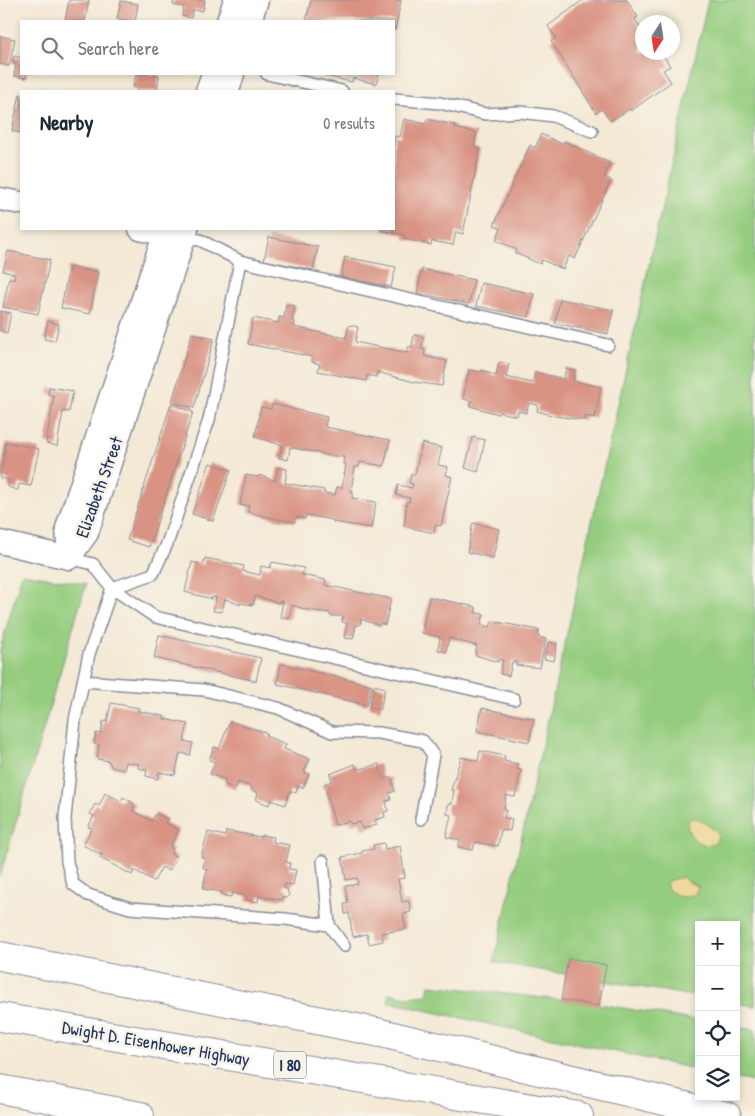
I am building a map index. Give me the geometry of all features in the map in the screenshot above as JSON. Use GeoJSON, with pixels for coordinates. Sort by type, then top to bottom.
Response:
{"type":"FeatureCollection","features":[{"type":"Feature","properties":{"kind":"highway"},"geometry":{"type":"LineString","coordinates":[[0,956],[381,1033],[727,1116]]}},
{"type":"Feature","properties":{"kind":"highway","name":"Dwight D. Eisenhower Highway"},"geometry":{"type":"LineString","coordinates":[[0,1017],[579,1116]]}},
{"type":"Feature","properties":{"kind":"highway"},"geometry":{"type":"LineString","coordinates":[[0,1089],[140,1116]]}},
{"type":"Feature","properties":{"kind":"street"},"geometry":{"type":"LineString","coordinates":[[228,20],[235,0]]}},
{"type":"Feature","properties":{"kind":"street"},"geometry":{"type":"LineString","coordinates":[[250,20],[257,0]]}},
{"type":"Feature","properties":{"kind":"street"},"geometry":{"type":"LineString","coordinates":[[207,90],[212,75]]}},
{"type":"Feature","properties":{"kind":"street"},"geometry":{"type":"LineString","coordinates":[[228,90],[233,75]]}},
{"type":"Feature","properties":{"kind":"street"},"geometry":{"type":"LineString","coordinates":[[0,199],[20,203]]}},
{"type":"Feature","properties":{"kind":"street"},"geometry":{"type":"LineString","coordinates":[[152,230],[175,232]]}},
{"type":"Feature","properties":{"kind":"street","name":"Elizabeth Street"},"geometry":{"type":"LineString","coordinates":[[69,558],[87,533],[175,232]]}},
{"type":"Feature","properties":{"kind":"street"},"geometry":{"type":"LineString","coordinates":[[0,542],[69,558]]}},
{"type":"Feature","properties":{"kind":"lane"},"geometry":{"type":"LineString","coordinates":[[271,75],[338,90]]}},
{"type":"Feature","properties":{"kind":"lane"},"geometry":{"type":"LineString","coordinates":[[395,99],[440,103],[485,114],[520,112],[553,116],[592,131]]}},
{"type":"Feature","properties":{"kind":"lane"},"geometry":{"type":"LineString","coordinates":[[175,232],[200,240],[240,261],[608,345]]}},
{"type":"Feature","properties":{"kind":"lane"},"geometry":{"type":"LineString","coordinates":[[112,588],[153,574],[167,544],[209,420],[240,261]]}},
{"type":"Feature","properties":{"kind":"lane"},"geometry":{"type":"LineString","coordinates":[[69,558],[93,564],[112,588],[155,617],[514,699]]}},
{"type":"Feature","properties":{"kind":"lane"},"geometry":{"type":"LineString","coordinates":[[112,588],[88,654],[75,720],[65,818],[67,862],[73,884],[88,894],[130,908],[285,919],[329,925]]}},
{"type":"Feature","properties":{"kind":"lane"},"geometry":{"type":"LineString","coordinates":[[83,681],[204,690],[278,708],[332,732],[379,733],[424,741],[433,755],[421,819]]}},
{"type":"Feature","properties":{"kind":"lane"},"geometry":{"type":"LineString","coordinates":[[323,861],[329,925],[344,946]]}},
{"type":"Feature","properties":{"kind":"green space"},"geometry":{"type":"Polygon","coordinates":[[[708,0],[755,0],[755,1006],[740,1004],[740,921],[695,921],[695,996],[494,962],[708,0]]]}},
{"type":"Feature","properties":{"kind":"green space"},"geometry":{"type":"Polygon","coordinates":[[[22,573],[86,584],[0,876],[0,650],[22,573]]]}},
{"type":"Feature","properties":{"kind":"green space"},"geometry":{"type":"Polygon","coordinates":[[[429,985],[605,1005],[695,1020],[695,1069],[388,1002],[389,993],[405,997],[427,995],[429,985]]]}},
{"type":"Feature","properties":{"kind":"green space"},"geometry":{"type":"Polygon","coordinates":[[[740,1028],[755,1030],[755,1082],[740,1080],[740,1028]]]}},
{"type":"Feature","properties":{"kind":"sand"},"geometry":{"type":"Polygon","coordinates":[[[691,818],[697,818],[719,833],[716,842],[706,845],[693,838],[687,823],[691,818]]]}},
{"type":"Feature","properties":{"kind":"sand"},"geometry":{"type":"Polygon","coordinates":[[[684,877],[686,881],[698,886],[695,895],[680,897],[668,890],[666,883],[670,880],[684,877]]]}},
{"type":"Feature","properties":{"kind":"building"},"geometry":{"type":"Polygon","coordinates":[[[69,0],[89,0],[85,20],[65,20],[69,0]]]}},
{"type":"Feature","properties":{"kind":"building"},"geometry":{"type":"Polygon","coordinates":[[[174,0],[205,0],[203,11],[193,10],[191,18],[182,16],[184,7],[173,5],[174,0]]]}},
{"type":"Feature","properties":{"kind":"building"},"geometry":{"type":"Polygon","coordinates":[[[311,0],[401,0],[395,31],[395,20],[306,20],[311,0]]]}},
{"type":"Feature","properties":{"kind":"building"},"geometry":{"type":"Polygon","coordinates":[[[583,0],[627,0],[637,15],[635,15],[635,60],[666,60],[670,66],[663,70],[671,82],[631,111],[630,109],[610,121],[602,109],[596,113],[551,41],[556,38],[548,26],[583,0]]]}},
{"type":"Feature","properties":{"kind":"building"},"geometry":{"type":"Polygon","coordinates":[[[121,1],[138,4],[135,20],[117,19],[121,1]]]}},
{"type":"Feature","properties":{"kind":"building"},"geometry":{"type":"Polygon","coordinates":[[[0,36],[15,39],[9,66],[0,64],[0,36]]]}},
{"type":"Feature","properties":{"kind":"building"},"geometry":{"type":"Polygon","coordinates":[[[14,56],[20,58],[20,75],[27,75],[26,78],[14,76],[16,64],[12,63],[14,56]]]}},
{"type":"Feature","properties":{"kind":"building"},"geometry":{"type":"Polygon","coordinates":[[[136,75],[159,75],[157,90],[137,90],[137,88],[133,87],[136,75]]]}},
{"type":"Feature","properties":{"kind":"building"},"geometry":{"type":"Polygon","coordinates":[[[379,75],[376,84],[353,78],[352,82],[325,76],[379,75]]]}},
{"type":"Feature","properties":{"kind":"building"},"geometry":{"type":"Polygon","coordinates":[[[20,94],[20,133],[12,131],[20,94]]]}},
{"type":"Feature","properties":{"kind":"building"},"geometry":{"type":"Polygon","coordinates":[[[404,119],[426,124],[427,119],[455,125],[455,128],[477,133],[474,147],[480,149],[463,234],[456,232],[453,245],[432,241],[431,245],[404,239],[405,235],[380,230],[395,230],[395,136],[400,137],[404,119]]]}},
{"type":"Feature","properties":{"kind":"building"},"geometry":{"type":"Polygon","coordinates":[[[541,134],[562,144],[564,141],[610,163],[604,177],[611,180],[575,259],[569,256],[563,269],[542,260],[540,264],[515,253],[517,250],[496,240],[501,228],[494,225],[530,145],[535,148],[541,134]]]}},
{"type":"Feature","properties":{"kind":"building"},"geometry":{"type":"Polygon","coordinates":[[[269,237],[318,247],[313,270],[264,260],[269,237]]]}},
{"type":"Feature","properties":{"kind":"building"},"geometry":{"type":"Polygon","coordinates":[[[8,251],[50,260],[38,314],[3,307],[9,278],[14,279],[15,274],[3,271],[8,251]]]}},
{"type":"Feature","properties":{"kind":"building"},"geometry":{"type":"Polygon","coordinates":[[[345,257],[396,267],[391,287],[341,277],[345,257]]]}},
{"type":"Feature","properties":{"kind":"building"},"geometry":{"type":"Polygon","coordinates":[[[69,267],[98,272],[90,314],[61,308],[69,267]]]}},
{"type":"Feature","properties":{"kind":"building"},"geometry":{"type":"Polygon","coordinates":[[[422,269],[474,280],[469,304],[417,293],[422,269]]]}},
{"type":"Feature","properties":{"kind":"building"},"geometry":{"type":"Polygon","coordinates":[[[481,283],[534,294],[529,317],[476,306],[481,283]]]}},
{"type":"Feature","properties":{"kind":"building"},"geometry":{"type":"Polygon","coordinates":[[[560,299],[613,310],[608,334],[555,323],[560,299]]]}},
{"type":"Feature","properties":{"kind":"building"},"geometry":{"type":"Polygon","coordinates":[[[286,304],[295,306],[292,321],[295,321],[294,327],[346,338],[349,325],[358,327],[355,342],[408,353],[408,347],[412,347],[414,335],[424,337],[421,349],[425,350],[424,356],[447,361],[442,386],[414,382],[377,372],[376,377],[367,375],[366,381],[318,371],[320,364],[312,362],[313,357],[248,344],[253,318],[278,323],[279,317],[284,318],[286,304]]]}},
{"type":"Feature","properties":{"kind":"building"},"geometry":{"type":"Polygon","coordinates":[[[0,311],[11,313],[7,333],[0,331],[0,311]]]}},
{"type":"Feature","properties":{"kind":"building"},"geometry":{"type":"Polygon","coordinates":[[[48,321],[59,324],[55,341],[44,339],[48,321]]]}},
{"type":"Feature","properties":{"kind":"building"},"geometry":{"type":"Polygon","coordinates":[[[192,333],[214,339],[194,408],[172,402],[192,333]]]}},
{"type":"Feature","properties":{"kind":"building"},"geometry":{"type":"Polygon","coordinates":[[[499,362],[509,364],[506,377],[533,383],[535,372],[564,379],[566,368],[575,370],[573,381],[601,387],[595,418],[585,416],[585,420],[555,416],[537,411],[538,405],[529,403],[526,413],[518,411],[517,416],[499,412],[498,414],[470,406],[472,401],[463,399],[469,370],[481,372],[482,370],[496,376],[499,362]]]}},
{"type":"Feature","properties":{"kind":"building"},"geometry":{"type":"Polygon","coordinates":[[[49,387],[73,391],[69,412],[63,411],[57,446],[46,443],[54,396],[48,394],[49,387]]]}},
{"type":"Feature","properties":{"kind":"building"},"geometry":{"type":"Polygon","coordinates":[[[171,404],[193,412],[149,547],[127,540],[171,404]]]}},
{"type":"Feature","properties":{"kind":"building"},"geometry":{"type":"Polygon","coordinates":[[[272,404],[327,417],[325,427],[390,440],[384,466],[360,462],[359,467],[355,467],[351,491],[353,491],[352,498],[376,502],[371,528],[333,522],[333,520],[306,515],[305,519],[296,517],[295,522],[276,519],[248,512],[249,506],[240,505],[246,475],[259,477],[260,475],[275,481],[278,467],[287,469],[285,483],[324,490],[324,493],[335,495],[337,487],[342,488],[346,464],[343,464],[344,457],[324,455],[290,447],[288,460],[279,458],[282,445],[255,437],[261,407],[271,409],[272,404]]]}},
{"type":"Feature","properties":{"kind":"building"},"geometry":{"type":"Polygon","coordinates":[[[473,437],[485,440],[478,472],[465,468],[473,437]]]}},
{"type":"Feature","properties":{"kind":"building"},"geometry":{"type":"Polygon","coordinates":[[[6,442],[39,449],[31,486],[19,484],[18,490],[8,487],[9,480],[0,478],[6,442]]]}},
{"type":"Feature","properties":{"kind":"building"},"geometry":{"type":"Polygon","coordinates":[[[422,443],[442,448],[438,465],[448,467],[446,475],[452,477],[441,526],[435,525],[434,533],[404,526],[407,501],[409,502],[410,498],[396,495],[398,485],[412,488],[413,484],[409,483],[411,474],[415,474],[422,443]]]}},
{"type":"Feature","properties":{"kind":"building"},"geometry":{"type":"Polygon","coordinates":[[[210,463],[231,470],[213,521],[192,514],[210,463]]]}},
{"type":"Feature","properties":{"kind":"building"},"geometry":{"type":"Polygon","coordinates":[[[473,523],[499,529],[493,558],[467,552],[473,523]]]}},
{"type":"Feature","properties":{"kind":"building"},"geometry":{"type":"Polygon","coordinates":[[[205,558],[244,566],[243,571],[260,575],[261,566],[270,568],[272,562],[304,568],[302,575],[326,580],[325,585],[391,599],[385,625],[380,623],[380,626],[361,619],[360,625],[356,625],[353,639],[344,638],[347,623],[342,622],[343,616],[330,616],[330,613],[307,610],[292,605],[289,619],[280,617],[283,602],[280,601],[279,603],[255,596],[253,605],[240,603],[240,605],[225,599],[222,612],[213,611],[216,597],[212,597],[212,599],[185,592],[192,562],[203,565],[205,558]]]}},
{"type":"Feature","properties":{"kind":"building"},"geometry":{"type":"Polygon","coordinates":[[[429,597],[476,607],[475,613],[484,614],[481,625],[490,627],[492,621],[539,630],[538,637],[546,639],[540,668],[516,665],[516,662],[512,662],[509,676],[500,674],[503,660],[499,659],[498,662],[475,655],[477,646],[449,638],[446,652],[438,650],[440,637],[422,633],[429,597]]]}},
{"type":"Feature","properties":{"kind":"building"},"geometry":{"type":"Polygon","coordinates":[[[159,635],[261,658],[256,681],[154,658],[159,635]]]}},
{"type":"Feature","properties":{"kind":"building"},"geometry":{"type":"Polygon","coordinates":[[[548,642],[557,644],[554,661],[544,659],[548,642]]]}},
{"type":"Feature","properties":{"kind":"building"},"geometry":{"type":"Polygon","coordinates":[[[281,664],[372,685],[367,705],[277,684],[281,664]]]}},
{"type":"Feature","properties":{"kind":"building"},"geometry":{"type":"Polygon","coordinates":[[[374,685],[385,688],[380,710],[369,707],[374,685]]]}},
{"type":"Feature","properties":{"kind":"building"},"geometry":{"type":"Polygon","coordinates":[[[111,703],[139,708],[138,711],[164,716],[164,719],[188,724],[184,741],[193,743],[190,755],[180,753],[175,775],[159,772],[158,779],[146,776],[147,770],[138,768],[139,764],[126,762],[124,770],[111,767],[109,761],[97,759],[99,745],[94,744],[96,733],[101,734],[103,721],[107,722],[111,703]]]}},
{"type":"Feature","properties":{"kind":"building"},"geometry":{"type":"Polygon","coordinates":[[[482,708],[534,719],[529,742],[477,731],[482,708]]]}},
{"type":"Feature","properties":{"kind":"building"},"geometry":{"type":"Polygon","coordinates":[[[230,721],[267,733],[266,736],[286,744],[284,749],[310,759],[304,772],[309,774],[303,788],[298,786],[296,793],[290,791],[285,805],[271,800],[269,805],[256,800],[258,793],[251,790],[252,787],[238,782],[236,789],[224,784],[226,780],[210,774],[215,762],[209,760],[214,747],[219,749],[230,721]]]}},
{"type":"Feature","properties":{"kind":"building"},"geometry":{"type":"Polygon","coordinates":[[[480,751],[505,756],[504,761],[518,764],[517,769],[521,770],[515,797],[506,795],[504,818],[512,819],[510,831],[501,830],[498,846],[475,842],[473,850],[458,847],[460,840],[446,837],[451,815],[447,814],[448,804],[452,804],[454,790],[451,790],[461,757],[478,761],[480,751]]]}},
{"type":"Feature","properties":{"kind":"building"},"geometry":{"type":"Polygon","coordinates":[[[355,764],[357,770],[379,764],[383,779],[391,777],[395,791],[389,793],[391,800],[386,801],[388,811],[384,812],[385,817],[375,820],[377,825],[362,829],[360,822],[351,824],[350,821],[335,825],[324,784],[332,781],[330,774],[355,764]]]}},
{"type":"Feature","properties":{"kind":"building"},"geometry":{"type":"Polygon","coordinates":[[[105,793],[121,801],[123,797],[135,804],[132,810],[152,821],[156,813],[167,819],[165,823],[179,830],[170,847],[173,849],[171,854],[177,857],[169,871],[162,867],[154,881],[134,870],[132,875],[100,858],[102,855],[83,845],[92,828],[88,827],[94,816],[90,814],[95,804],[99,806],[105,793]]]}},
{"type":"Feature","properties":{"kind":"building"},"geometry":{"type":"Polygon","coordinates":[[[226,831],[261,837],[261,835],[274,837],[273,842],[290,845],[286,862],[290,863],[289,869],[296,870],[293,885],[284,884],[284,888],[287,889],[289,895],[286,898],[282,897],[281,900],[259,896],[258,902],[246,900],[247,896],[232,893],[231,897],[221,895],[222,892],[203,889],[207,869],[203,868],[205,857],[201,857],[208,832],[225,836],[226,831]]]}},
{"type":"Feature","properties":{"kind":"building"},"geometry":{"type":"Polygon","coordinates":[[[384,843],[385,849],[400,846],[405,878],[398,879],[402,902],[409,901],[411,912],[403,914],[406,929],[382,933],[383,941],[369,944],[367,934],[353,937],[349,913],[345,914],[344,904],[348,903],[345,886],[358,884],[357,878],[346,880],[342,857],[374,849],[373,845],[384,843]]]}},
{"type":"Feature","properties":{"kind":"building"},"geometry":{"type":"Polygon","coordinates":[[[568,958],[606,965],[599,1006],[561,1000],[568,958]]]}}]}
